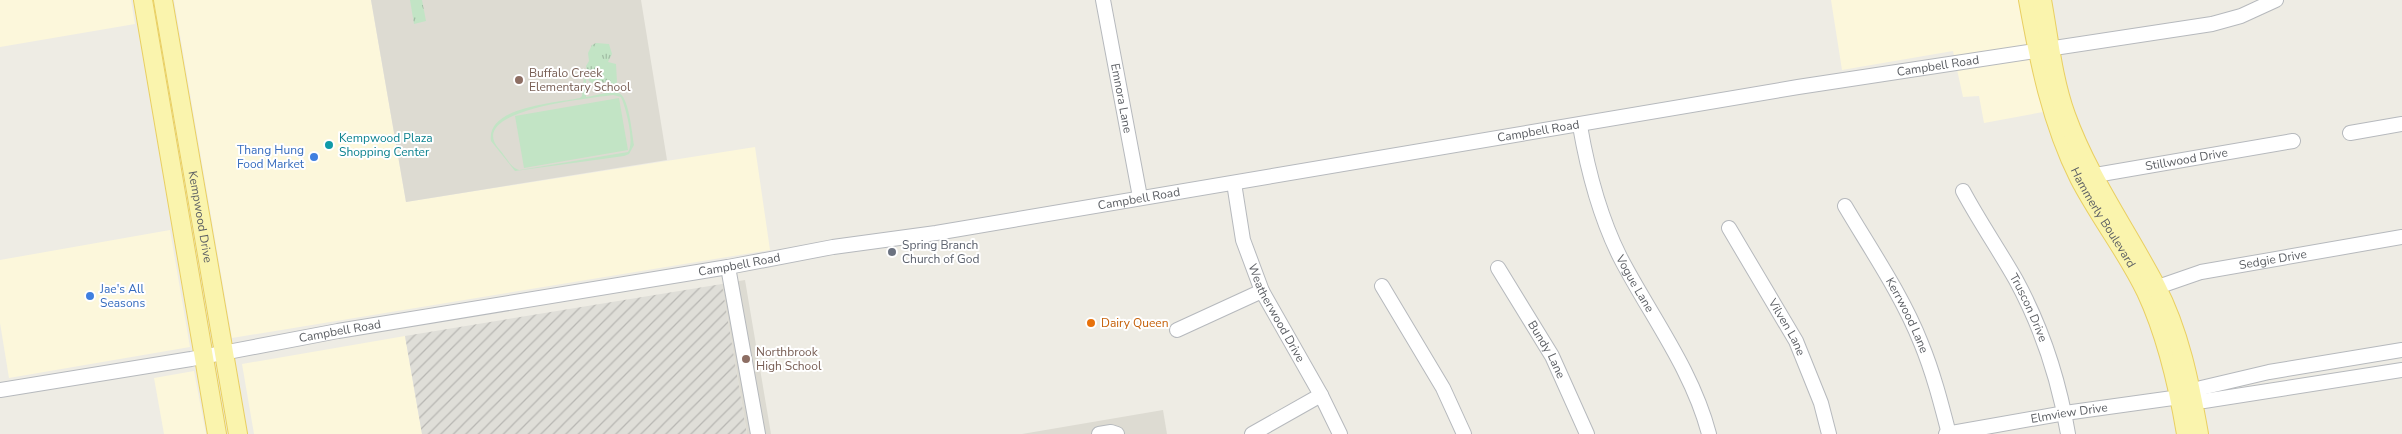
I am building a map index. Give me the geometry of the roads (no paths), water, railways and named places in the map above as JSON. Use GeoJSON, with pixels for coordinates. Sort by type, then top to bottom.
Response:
{"type":"FeatureCollection","features":[{"type":"Feature","properties":{"kind":"main road","name":"Kempwood Drive"},"geometry":{"type":"LineString","coordinates":[[142,0],[217,434]]}},
{"type":"Feature","properties":{"kind":"main road","name":"Hammerly Boulevard"},"geometry":{"type":"LineString","coordinates":[[2028,0],[2044,49]]}},
{"type":"Feature","properties":{"kind":"main road","name":"Hammerly Boulevard"},"geometry":{"type":"LineString","coordinates":[[2042,0],[2044,49],[2054,118],[2151,289],[2162,334],[2199,434]]}},
{"type":"Feature","properties":{"kind":"main road","name":"Kempwood Drive"},"geometry":{"type":"LineString","coordinates":[[164,8],[238,434]]}},
{"type":"Feature","properties":{"kind":"main road"},"geometry":{"type":"LineString","coordinates":[[146,19],[164,8]]}},
{"type":"Feature","properties":{"kind":"main road"},"geometry":{"type":"LineString","coordinates":[[182,229],[202,224]]}},
{"type":"Feature","properties":{"kind":"main road","name":"Hammerly Boulevard"},"geometry":{"type":"LineString","coordinates":[[2186,396],[2186,434]]}},
{"type":"Feature","properties":{"kind":"street","name":"Emnora Lane"},"geometry":{"type":"LineString","coordinates":[[1103,0],[1140,197]]}},
{"type":"Feature","properties":{"kind":"street","name":"Campbell Road"},"geometry":{"type":"LineString","coordinates":[[0,390],[204,356],[338,331],[728,267],[833,247],[936,233],[1140,197],[1580,126],[1798,87],[2212,24],[2240,16],[2276,0]]}},
{"type":"Feature","properties":{"kind":"street"},"geometry":{"type":"LineString","coordinates":[[2350,133],[2402,124]]}},
{"type":"Feature","properties":{"kind":"street","name":"Vogue Lane"},"geometry":{"type":"LineString","coordinates":[[1580,126],[1588,172],[1604,223],[1634,283],[1665,333],[1682,366],[1704,414],[1708,434]]}},
{"type":"Feature","properties":{"kind":"street","name":"Stillwood Drive"},"geometry":{"type":"LineString","coordinates":[[2086,176],[2293,141]]}},
{"type":"Feature","properties":{"kind":"street","name":"Weatherwood Drive"},"geometry":{"type":"LineString","coordinates":[[1234,183],[1243,240],[1262,291],[1321,395],[1340,434]]}},
{"type":"Feature","properties":{"kind":"street","name":"Truscon Drive"},"geometry":{"type":"LineString","coordinates":[[1963,191],[2028,305],[2052,365],[2065,413],[2068,434]]}},
{"type":"Feature","properties":{"kind":"street","name":"Kerrwood Lane"},"geometry":{"type":"LineString","coordinates":[[1844,206],[1892,286],[1920,341],[1940,399],[1948,434]]}},
{"type":"Feature","properties":{"kind":"street","name":"Vilven Lane"},"geometry":{"type":"LineString","coordinates":[[1730,228],[1796,341],[1821,403],[1829,434]]}},
{"type":"Feature","properties":{"kind":"street","name":"Sedgie Drive"},"geometry":{"type":"LineString","coordinates":[[2151,289],[2201,272],[2402,237]]}},
{"type":"Feature","properties":{"kind":"street"},"geometry":{"type":"LineString","coordinates":[[728,267],[758,434]]}},
{"type":"Feature","properties":{"kind":"street","name":"Bundy Lane"},"geometry":{"type":"LineString","coordinates":[[1498,268],[1552,356],[1587,434]]}},
{"type":"Feature","properties":{"kind":"street"},"geometry":{"type":"LineString","coordinates":[[1382,286],[1443,388],[1464,434]]}},
{"type":"Feature","properties":{"kind":"street"},"geometry":{"type":"LineString","coordinates":[[1177,330],[1262,291]]}},
{"type":"Feature","properties":{"kind":"street","name":"Elmview Drive"},"geometry":{"type":"LineString","coordinates":[[1948,434],[2065,413],[2186,396],[2201,388],[2269,372],[2402,350]]}},
{"type":"Feature","properties":{"kind":"street","name":"Elmview Drive"},"geometry":{"type":"LineString","coordinates":[[2186,396],[2204,401],[2402,370]]}},
{"type":"Feature","properties":{"kind":"street"},"geometry":{"type":"LineString","coordinates":[[1252,434],[1321,395]]}},
{"type":"Feature","properties":{"kind":"street"},"geometry":{"type":"LineString","coordinates":[[1099,434],[1111,432],[1117,434]]}},
{"type":"Feature","properties":{"kind":"place","name":"Buffalo Creek Elementary School"},"geometry":{"type":"Point","coordinates":[519,80]}},
{"type":"Feature","properties":{"kind":"place","name":"Kempwood Plaza Shopping Center"},"geometry":{"type":"Point","coordinates":[329,145]}},
{"type":"Feature","properties":{"kind":"place","name":"Thang Hung Food Market"},"geometry":{"type":"Point","coordinates":[314,157]}},
{"type":"Feature","properties":{"kind":"place","name":"Spring Branch Church of God"},"geometry":{"type":"Point","coordinates":[892,252]}},
{"type":"Feature","properties":{"kind":"place","name":"Jae's All Seasons"},"geometry":{"type":"Point","coordinates":[90,296]}},
{"type":"Feature","properties":{"kind":"place","name":"Dairy Queen"},"geometry":{"type":"Point","coordinates":[1091,323]}},
{"type":"Feature","properties":{"kind":"place","name":"Northbrook High School"},"geometry":{"type":"Point","coordinates":[746,359]}}]}
